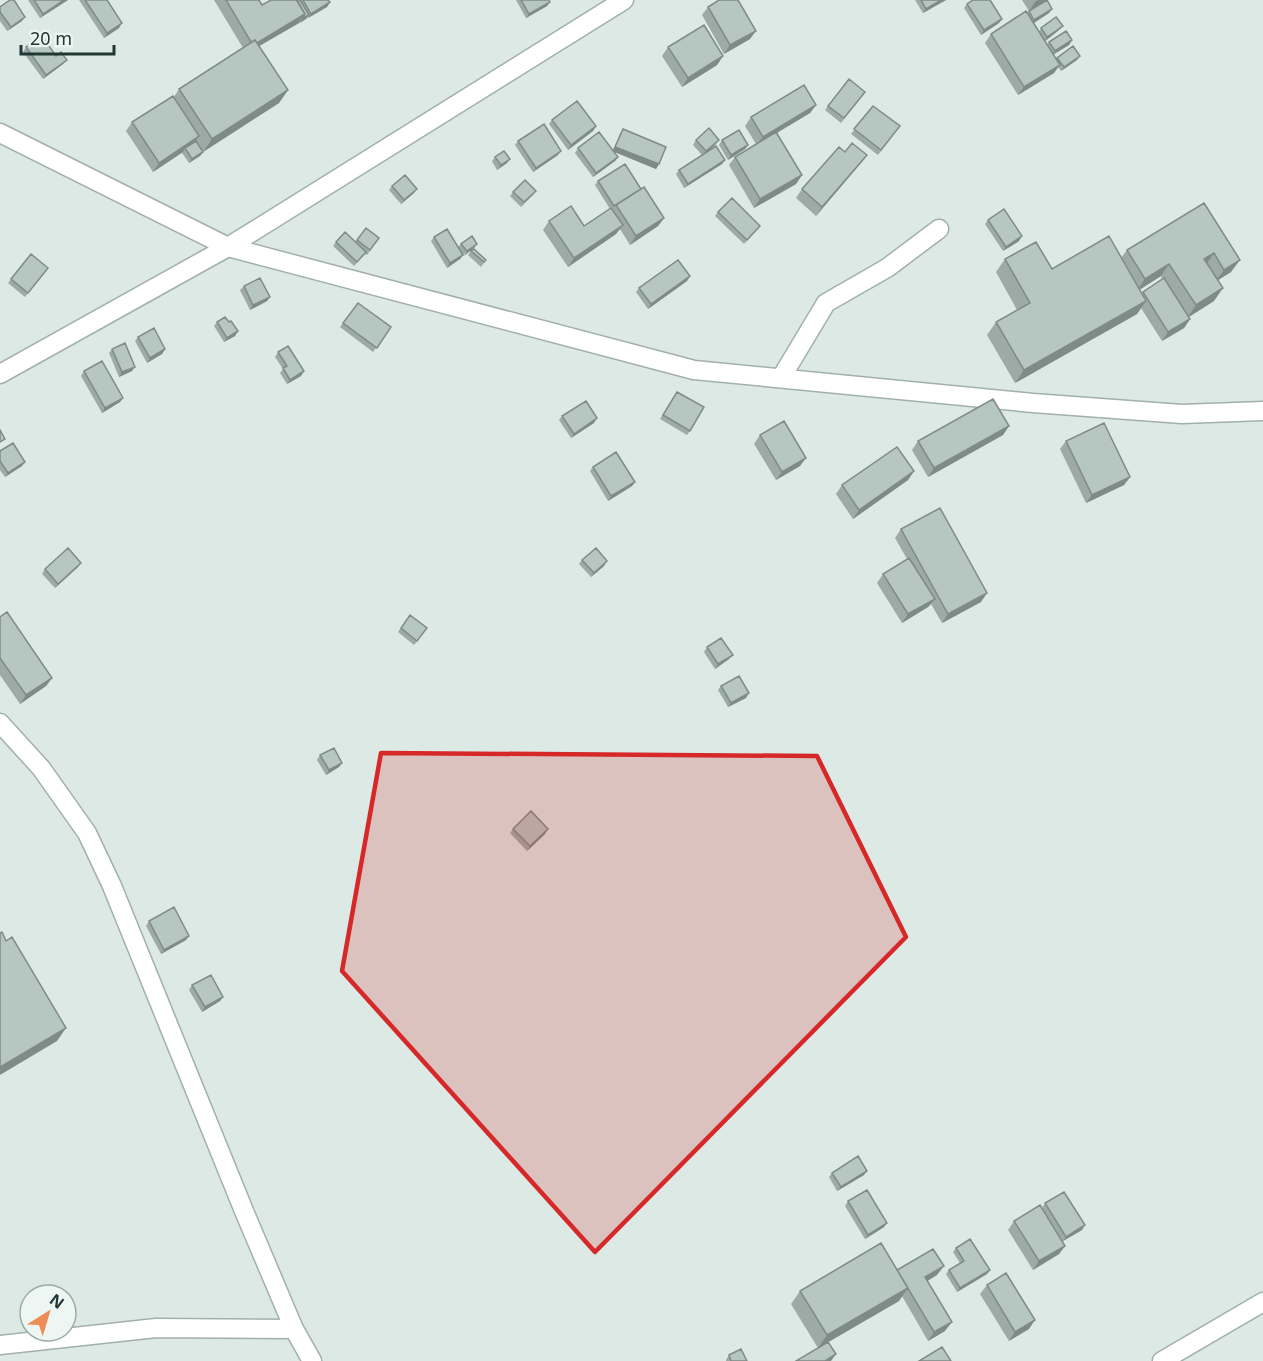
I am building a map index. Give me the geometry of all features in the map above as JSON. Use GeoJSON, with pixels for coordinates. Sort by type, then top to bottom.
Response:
{"type":"FeatureCollection","features":[{"type":"Feature","properties":{"kind":"street"},"geometry":{"type":"LineString","coordinates":[[0,374],[228,247],[624,0]]}},
{"type":"Feature","properties":{"kind":"street"},"geometry":{"type":"LineString","coordinates":[[0,133],[228,247],[694,370],[1033,403],[1182,414],[1263,411]]}},
{"type":"Feature","properties":{"kind":"street"},"geometry":{"type":"LineString","coordinates":[[781,378],[826,303],[887,268],[939,229]]}},
{"type":"Feature","properties":{"kind":"street"},"geometry":{"type":"LineString","coordinates":[[0,723],[41,768],[87,833],[112,886],[294,1329],[312,1361]]}},
{"type":"Feature","properties":{"kind":"street"},"geometry":{"type":"LineString","coordinates":[[1162,1361],[1263,1302]]}},
{"type":"Feature","properties":{"kind":"street"},"geometry":{"type":"LineString","coordinates":[[0,1344],[156,1328],[294,1329]]}},
{"type":"Feature","properties":{"kind":"highlighted area"},"geometry":{"type":"Polygon","coordinates":[[[381,753],[817,756],[906,937],[595,1252],[342,971],[381,753]]]}},
{"type":"Feature","properties":{"kind":"building"},"geometry":{"type":"Polygon","coordinates":[[[14,0],[25,17],[11,27],[0,12],[0,7],[14,0]]]}},
{"type":"Feature","properties":{"kind":"building"},"geometry":{"type":"Polygon","coordinates":[[[34,0],[64,0],[43,14],[34,0]]]}},
{"type":"Feature","properties":{"kind":"building"},"geometry":{"type":"Polygon","coordinates":[[[85,0],[107,0],[122,23],[107,33],[85,0]]]}},
{"type":"Feature","properties":{"kind":"building"},"geometry":{"type":"Polygon","coordinates":[[[226,0],[259,0],[262,5],[271,0],[297,0],[305,14],[257,43],[255,40],[251,42],[226,0]]]}},
{"type":"Feature","properties":{"kind":"building"},"geometry":{"type":"Polygon","coordinates":[[[300,0],[309,15],[303,18],[305,14],[297,1],[300,0]]]}},
{"type":"Feature","properties":{"kind":"building"},"geometry":{"type":"Polygon","coordinates":[[[303,0],[328,0],[330,2],[311,14],[303,0]]]}},
{"type":"Feature","properties":{"kind":"building"},"geometry":{"type":"Polygon","coordinates":[[[521,0],[549,0],[550,2],[529,14],[521,0]]]}},
{"type":"Feature","properties":{"kind":"building"},"geometry":{"type":"Polygon","coordinates":[[[719,0],[738,0],[756,31],[730,45],[708,7],[719,0]]]}},
{"type":"Feature","properties":{"kind":"building"},"geometry":{"type":"Polygon","coordinates":[[[921,0],[941,0],[926,9],[921,0]]]}},
{"type":"Feature","properties":{"kind":"building"},"geometry":{"type":"Polygon","coordinates":[[[973,0],[990,0],[1002,19],[984,30],[967,4],[973,0]]]}},
{"type":"Feature","properties":{"kind":"building"},"geometry":{"type":"Polygon","coordinates":[[[1047,0],[1052,9],[1034,20],[1029,11],[1047,0]]]}},
{"type":"Feature","properties":{"kind":"building"},"geometry":{"type":"Polygon","coordinates":[[[1026,11],[1060,65],[1024,87],[991,34],[1026,11]]]}},
{"type":"Feature","properties":{"kind":"building"},"geometry":{"type":"Polygon","coordinates":[[[1056,17],[1063,26],[1047,37],[1041,28],[1056,17]]]}},
{"type":"Feature","properties":{"kind":"building"},"geometry":{"type":"Polygon","coordinates":[[[704,25],[723,56],[688,78],[668,47],[704,25]]]}},
{"type":"Feature","properties":{"kind":"building"},"geometry":{"type":"Polygon","coordinates":[[[1066,31],[1072,40],[1055,51],[1049,42],[1066,31]]]}},
{"type":"Feature","properties":{"kind":"building"},"geometry":{"type":"Polygon","coordinates":[[[42,36],[56,56],[61,52],[67,60],[46,75],[26,47],[42,36]]]}},
{"type":"Feature","properties":{"kind":"building"},"geometry":{"type":"Polygon","coordinates":[[[255,40],[288,90],[212,139],[179,89],[255,40]]]}},
{"type":"Feature","properties":{"kind":"building"},"geometry":{"type":"Polygon","coordinates":[[[1073,46],[1080,56],[1064,67],[1057,58],[1073,46]]]}},
{"type":"Feature","properties":{"kind":"building"},"geometry":{"type":"Polygon","coordinates":[[[849,79],[865,92],[844,118],[828,106],[849,79]]]}},
{"type":"Feature","properties":{"kind":"building"},"geometry":{"type":"Polygon","coordinates":[[[804,85],[816,105],[763,137],[751,117],[804,85]]]}},
{"type":"Feature","properties":{"kind":"building"},"geometry":{"type":"Polygon","coordinates":[[[173,96],[199,136],[159,163],[132,122],[173,96]]]}},
{"type":"Feature","properties":{"kind":"building"},"geometry":{"type":"Polygon","coordinates":[[[577,101],[596,126],[571,145],[552,120],[577,101]]]}},
{"type":"Feature","properties":{"kind":"building"},"geometry":{"type":"Polygon","coordinates":[[[873,106],[900,126],[881,150],[854,129],[873,106]]]}},
{"type":"Feature","properties":{"kind":"building"},"geometry":{"type":"Polygon","coordinates":[[[544,124],[561,151],[536,168],[518,141],[544,124]]]}},
{"type":"Feature","properties":{"kind":"building"},"geometry":{"type":"Polygon","coordinates":[[[709,128],[719,140],[706,151],[696,140],[709,128]]]}},
{"type":"Feature","properties":{"kind":"building"},"geometry":{"type":"Polygon","coordinates":[[[623,129],[666,147],[659,164],[615,147],[623,129]]]}},
{"type":"Feature","properties":{"kind":"building"},"geometry":{"type":"Polygon","coordinates":[[[739,130],[748,145],[731,155],[722,140],[739,130]]]}},
{"type":"Feature","properties":{"kind":"building"},"geometry":{"type":"Polygon","coordinates":[[[599,132],[618,157],[596,173],[578,148],[599,132]]]}},
{"type":"Feature","properties":{"kind":"building"},"geometry":{"type":"Polygon","coordinates":[[[776,132],[802,175],[760,199],[735,157],[776,132]]]}},
{"type":"Feature","properties":{"kind":"building"},"geometry":{"type":"Polygon","coordinates":[[[196,141],[203,152],[192,159],[185,148],[196,141]]]}},
{"type":"Feature","properties":{"kind":"building"},"geometry":{"type":"Polygon","coordinates":[[[852,143],[867,155],[822,207],[802,189],[839,147],[845,152],[852,143]]]}},
{"type":"Feature","properties":{"kind":"building"},"geometry":{"type":"Polygon","coordinates":[[[716,146],[725,160],[688,184],[679,170],[716,146]]]}},
{"type":"Feature","properties":{"kind":"building"},"geometry":{"type":"Polygon","coordinates":[[[504,151],[510,159],[501,165],[495,157],[504,151]]]}},
{"type":"Feature","properties":{"kind":"building"},"geometry":{"type":"Polygon","coordinates":[[[625,164],[641,189],[614,206],[598,181],[625,164]]]}},
{"type":"Feature","properties":{"kind":"building"},"geometry":{"type":"Polygon","coordinates":[[[405,175],[417,189],[404,200],[392,186],[405,175]]]}},
{"type":"Feature","properties":{"kind":"building"},"geometry":{"type":"Polygon","coordinates":[[[525,180],[536,191],[524,202],[513,192],[525,180]]]}},
{"type":"Feature","properties":{"kind":"building"},"geometry":{"type":"Polygon","coordinates":[[[644,187],[664,218],[636,236],[616,205],[644,187]]]}},
{"type":"Feature","properties":{"kind":"building"},"geometry":{"type":"Polygon","coordinates":[[[732,198],[760,226],[747,240],[718,212],[732,198]]]}},
{"type":"Feature","properties":{"kind":"building"},"geometry":{"type":"Polygon","coordinates":[[[1204,203],[1240,260],[1224,270],[1214,253],[1204,259],[1223,288],[1196,305],[1169,264],[1145,279],[1127,250],[1204,203]]]}},
{"type":"Feature","properties":{"kind":"building"},"geometry":{"type":"Polygon","coordinates":[[[571,206],[584,226],[611,208],[623,225],[574,258],[549,221],[571,206]]]}},
{"type":"Feature","properties":{"kind":"building"},"geometry":{"type":"Polygon","coordinates":[[[1004,209],[1022,236],[1006,247],[988,220],[1004,209]]]}},
{"type":"Feature","properties":{"kind":"building"},"geometry":{"type":"Polygon","coordinates":[[[366,228],[379,238],[370,250],[357,240],[366,228]]]}},
{"type":"Feature","properties":{"kind":"building"},"geometry":{"type":"Polygon","coordinates":[[[447,229],[463,255],[450,263],[434,237],[447,229]]]}},
{"type":"Feature","properties":{"kind":"building"},"geometry":{"type":"Polygon","coordinates":[[[345,232],[366,252],[357,262],[336,242],[345,232]]]}},
{"type":"Feature","properties":{"kind":"building"},"geometry":{"type":"Polygon","coordinates":[[[472,236],[477,244],[467,251],[461,244],[472,236]]]}},
{"type":"Feature","properties":{"kind":"building"},"geometry":{"type":"Polygon","coordinates":[[[1109,236],[1146,301],[1024,370],[996,322],[1030,303],[1005,259],[1036,242],[1052,269],[1109,236]]]}},
{"type":"Feature","properties":{"kind":"building"},"geometry":{"type":"Polygon","coordinates":[[[474,249],[486,260],[484,262],[471,251],[474,249]]]}},
{"type":"Feature","properties":{"kind":"building"},"geometry":{"type":"Polygon","coordinates":[[[31,254],[48,268],[28,293],[11,279],[31,254]]]}},
{"type":"Feature","properties":{"kind":"building"},"geometry":{"type":"Polygon","coordinates":[[[678,260],[690,276],[651,304],[639,288],[678,260]]]}},
{"type":"Feature","properties":{"kind":"building"},"geometry":{"type":"Polygon","coordinates":[[[260,278],[270,297],[253,305],[244,286],[260,278]]]}},
{"type":"Feature","properties":{"kind":"building"},"geometry":{"type":"Polygon","coordinates":[[[1164,278],[1190,319],[1168,332],[1143,292],[1164,278]]]}},
{"type":"Feature","properties":{"kind":"building"},"geometry":{"type":"Polygon","coordinates":[[[358,303],[391,327],[377,348],[343,323],[358,303]]]}},
{"type":"Feature","properties":{"kind":"building"},"geometry":{"type":"Polygon","coordinates":[[[225,317],[238,331],[227,338],[217,322],[225,317]]]}},
{"type":"Feature","properties":{"kind":"building"},"geometry":{"type":"Polygon","coordinates":[[[154,328],[165,349],[150,358],[138,337],[154,328]]]}},
{"type":"Feature","properties":{"kind":"building"},"geometry":{"type":"Polygon","coordinates":[[[125,343],[135,367],[122,372],[112,349],[125,343]]]}},
{"type":"Feature","properties":{"kind":"building"},"geometry":{"type":"Polygon","coordinates":[[[288,346],[304,371],[290,380],[283,368],[287,366],[278,352],[288,346]]]}},
{"type":"Feature","properties":{"kind":"building"},"geometry":{"type":"Polygon","coordinates":[[[102,361],[123,398],[105,408],[84,371],[102,361]]]}},
{"type":"Feature","properties":{"kind":"building"},"geometry":{"type":"Polygon","coordinates":[[[677,392],[704,407],[690,431],[663,415],[677,392]]]}},
{"type":"Feature","properties":{"kind":"building"},"geometry":{"type":"Polygon","coordinates":[[[993,399],[1009,426],[934,468],[918,441],[993,399]]]}},
{"type":"Feature","properties":{"kind":"building"},"geometry":{"type":"Polygon","coordinates":[[[586,401],[597,418],[574,434],[562,416],[586,401]]]}},
{"type":"Feature","properties":{"kind":"building"},"geometry":{"type":"Polygon","coordinates":[[[784,421],[806,458],[782,472],[760,435],[784,421]]]}},
{"type":"Feature","properties":{"kind":"building"},"geometry":{"type":"Polygon","coordinates":[[[1104,423],[1130,477],[1092,495],[1066,441],[1104,423]]]}},
{"type":"Feature","properties":{"kind":"building"},"geometry":{"type":"Polygon","coordinates":[[[0,430],[5,439],[0,442],[0,430]]]}},
{"type":"Feature","properties":{"kind":"building"},"geometry":{"type":"Polygon","coordinates":[[[13,443],[25,462],[8,473],[0,461],[0,451],[13,443]]]}},
{"type":"Feature","properties":{"kind":"building"},"geometry":{"type":"Polygon","coordinates":[[[897,447],[914,471],[859,510],[842,485],[897,447]]]}},
{"type":"Feature","properties":{"kind":"building"},"geometry":{"type":"Polygon","coordinates":[[[616,452],[635,482],[611,496],[593,467],[616,452]]]}},
{"type":"Feature","properties":{"kind":"building"},"geometry":{"type":"Polygon","coordinates":[[[940,508],[987,593],[948,614],[901,529],[940,508]]]}},
{"type":"Feature","properties":{"kind":"building"},"geometry":{"type":"Polygon","coordinates":[[[68,548],[81,563],[58,584],[45,569],[68,548]]]}},
{"type":"Feature","properties":{"kind":"building"},"geometry":{"type":"Polygon","coordinates":[[[596,548],[607,561],[594,573],[582,560],[596,548]]]}},
{"type":"Feature","properties":{"kind":"building"},"geometry":{"type":"Polygon","coordinates":[[[909,558],[935,599],[908,614],[883,574],[909,558]]]}},
{"type":"Feature","properties":{"kind":"building"},"geometry":{"type":"Polygon","coordinates":[[[7,612],[52,678],[26,695],[0,658],[0,617],[7,612]]]}},
{"type":"Feature","properties":{"kind":"building"},"geometry":{"type":"Polygon","coordinates":[[[410,615],[427,628],[417,641],[401,628],[410,615]]]}},
{"type":"Feature","properties":{"kind":"building"},"geometry":{"type":"Polygon","coordinates":[[[721,638],[733,655],[718,664],[707,647],[721,638]]]}},
{"type":"Feature","properties":{"kind":"building"},"geometry":{"type":"Polygon","coordinates":[[[739,676],[749,693],[731,703],[721,686],[739,676]]]}},
{"type":"Feature","properties":{"kind":"building"},"geometry":{"type":"Polygon","coordinates":[[[334,748],[342,763],[329,770],[320,755],[334,748]]]}},
{"type":"Feature","properties":{"kind":"building"},"geometry":{"type":"Polygon","coordinates":[[[531,811],[548,829],[530,846],[513,829],[531,811]]]}},
{"type":"Feature","properties":{"kind":"building"},"geometry":{"type":"Polygon","coordinates":[[[174,907],[189,936],[164,950],[149,921],[174,907]]]}},
{"type":"Feature","properties":{"kind":"building"},"geometry":{"type":"Polygon","coordinates":[[[2,932],[6,941],[12,937],[66,1028],[0,1067],[0,933],[2,932]]]}},
{"type":"Feature","properties":{"kind":"building"},"geometry":{"type":"Polygon","coordinates":[[[211,975],[223,997],[205,1007],[192,985],[211,975]]]}},
{"type":"Feature","properties":{"kind":"building"},"geometry":{"type":"Polygon","coordinates":[[[858,1156],[867,1171],[841,1187],[832,1173],[858,1156]]]}},
{"type":"Feature","properties":{"kind":"building"},"geometry":{"type":"Polygon","coordinates":[[[867,1190],[887,1223],[868,1235],[848,1201],[867,1190]]]}},
{"type":"Feature","properties":{"kind":"building"},"geometry":{"type":"Polygon","coordinates":[[[1064,1192],[1085,1225],[1066,1237],[1045,1203],[1064,1192]]]}},
{"type":"Feature","properties":{"kind":"building"},"geometry":{"type":"Polygon","coordinates":[[[1040,1205],[1065,1246],[1039,1261],[1014,1221],[1040,1205]]]}},
{"type":"Feature","properties":{"kind":"building"},"geometry":{"type":"Polygon","coordinates":[[[970,1239],[990,1270],[960,1288],[949,1270],[964,1261],[956,1248],[970,1239]]]}},
{"type":"Feature","properties":{"kind":"building"},"geometry":{"type":"Polygon","coordinates":[[[881,1243],[908,1288],[827,1335],[800,1291],[881,1243]]]}},
{"type":"Feature","properties":{"kind":"building"},"geometry":{"type":"Polygon","coordinates":[[[933,1249],[944,1266],[925,1277],[952,1322],[934,1332],[897,1270],[933,1249]]]}},
{"type":"Feature","properties":{"kind":"building"},"geometry":{"type":"Polygon","coordinates":[[[1006,1273],[1035,1320],[1015,1332],[987,1285],[1006,1273]]]}},
{"type":"Feature","properties":{"kind":"building"},"geometry":{"type":"Polygon","coordinates":[[[828,1342],[836,1354],[825,1361],[796,1361],[828,1342]]]}},
{"type":"Feature","properties":{"kind":"building"},"geometry":{"type":"Polygon","coordinates":[[[942,1347],[951,1361],[919,1361],[942,1347]]]}},
{"type":"Feature","properties":{"kind":"building"},"geometry":{"type":"Polygon","coordinates":[[[741,1349],[747,1361],[731,1361],[729,1355],[741,1349]]]}}]}
